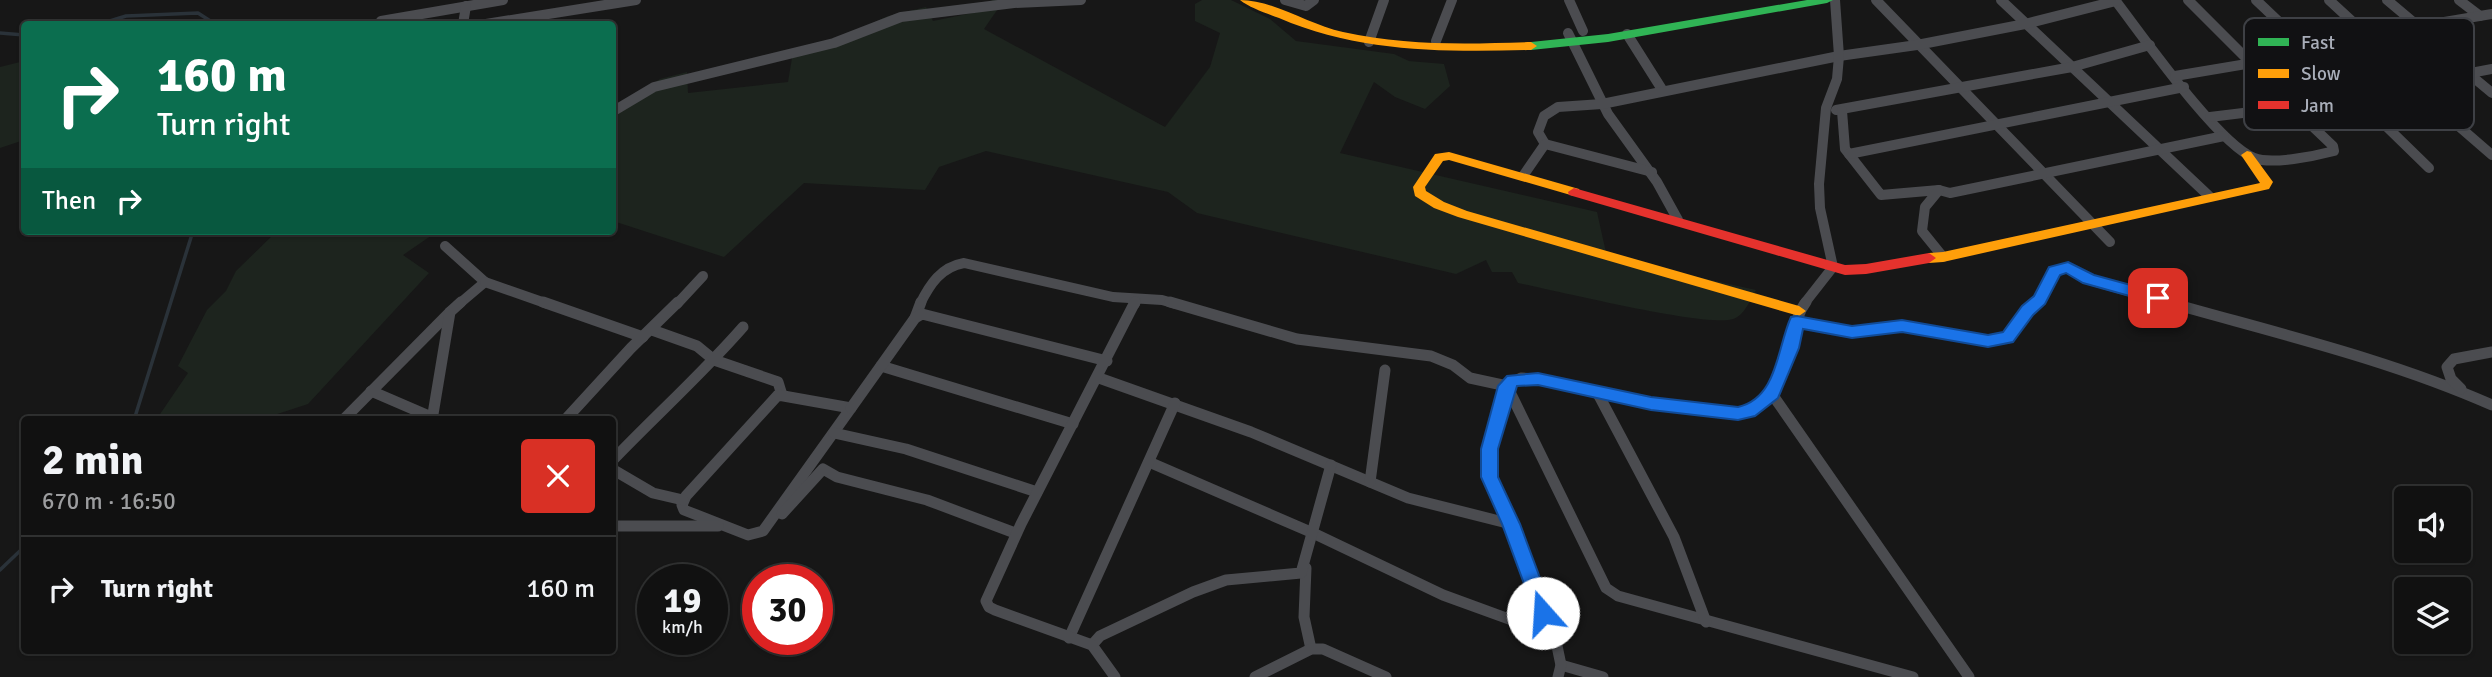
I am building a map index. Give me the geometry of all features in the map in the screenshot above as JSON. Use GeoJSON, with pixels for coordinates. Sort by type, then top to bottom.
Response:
{"type":"FeatureCollection","features":[{"type":"Feature","properties":{"kind":"street"},"geometry":{"type":"LineString","coordinates":[[381,21],[479,2],[503,0]]}},
{"type":"Feature","properties":{"kind":"street"},"geometry":{"type":"LineString","coordinates":[[505,21],[636,0]]}},
{"type":"Feature","properties":{"kind":"street"},"geometry":{"type":"LineString","coordinates":[[616,110],[654,87],[834,43],[901,17],[1014,4],[1081,0]]}},
{"type":"Feature","properties":{"kind":"street"},"geometry":{"type":"LineString","coordinates":[[1246,0],[1300,20],[1371,38],[1419,48],[1470,50],[1575,35],[1776,0]]}},
{"type":"Feature","properties":{"kind":"street"},"geometry":{"type":"LineString","coordinates":[[1265,0],[1300,20]]}},
{"type":"Feature","properties":{"kind":"street"},"geometry":{"type":"LineString","coordinates":[[1285,0],[1306,6],[1314,0]]}},
{"type":"Feature","properties":{"kind":"street"},"geometry":{"type":"LineString","coordinates":[[1371,38],[1384,0]]}},
{"type":"Feature","properties":{"kind":"street"},"geometry":{"type":"LineString","coordinates":[[1436,40],[1452,0]]}},
{"type":"Feature","properties":{"kind":"street"},"geometry":{"type":"LineString","coordinates":[[1569,0],[1575,35],[1602,104],[1652,172],[1678,220]]}},
{"type":"Feature","properties":{"kind":"street"},"geometry":{"type":"LineString","coordinates":[[1371,38],[1501,39],[1627,34],[1827,0]]}},
{"type":"Feature","properties":{"kind":"street"},"geometry":{"type":"LineString","coordinates":[[766,527],[915,318],[940,272],[956,263],[1136,301],[1162,300],[1297,340],[1431,356],[1452,365],[1470,378],[1507,386],[1521,378],[1651,403],[1738,414],[1749,411],[1772,394],[1791,348],[1798,316],[1833,267],[1819,195],[1826,108],[1837,79],[1839,57],[1835,0]]}},
{"type":"Feature","properties":{"kind":"street"},"geometry":{"type":"LineString","coordinates":[[1876,0],[2110,242]]}},
{"type":"Feature","properties":{"kind":"street"},"geometry":{"type":"LineString","coordinates":[[2001,0],[2209,197]]}},
{"type":"Feature","properties":{"kind":"street"},"geometry":{"type":"LineString","coordinates":[[1652,172],[1545,144],[1538,132],[1544,116],[1558,107],[1602,104],[1839,57],[1917,45],[2025,24],[2116,0],[2224,136],[2247,155],[2267,185],[1942,257],[1910,259],[1857,271],[1833,267],[1678,220],[1443,156],[1419,190],[1426,198],[1454,210],[1852,332],[1902,326],[1988,341],[2008,338],[2028,310],[2040,300],[2055,271],[2068,267],[2089,279],[2384,364],[2463,391],[2492,405]]}},
{"type":"Feature","properties":{"kind":"street"},"geometry":{"type":"LineString","coordinates":[[2188,0],[2244,56]]}},
{"type":"Feature","properties":{"kind":"street"},"geometry":{"type":"LineString","coordinates":[[2256,0],[2275,18]]}},
{"type":"Feature","properties":{"kind":"street"},"geometry":{"type":"LineString","coordinates":[[2329,0],[2349,18]]}},
{"type":"Feature","properties":{"kind":"street"},"geometry":{"type":"LineString","coordinates":[[2387,0],[2408,18]]}},
{"type":"Feature","properties":{"kind":"street"},"geometry":{"type":"LineString","coordinates":[[2459,0],[2480,16]]}},
{"type":"Feature","properties":{"kind":"street"},"geometry":{"type":"LineString","coordinates":[[464,21],[466,6]]}},
{"type":"Feature","properties":{"kind":"street"},"geometry":{"type":"LineString","coordinates":[[2468,18],[2492,14]]}},
{"type":"Feature","properties":{"kind":"street"},"geometry":{"type":"LineString","coordinates":[[1627,34],[1662,91]]}},
{"type":"Feature","properties":{"kind":"street"},"geometry":{"type":"LineString","coordinates":[[1826,108],[1842,111],[1960,89],[2071,67],[2150,45]]}},
{"type":"Feature","properties":{"kind":"street"},"geometry":{"type":"LineString","coordinates":[[2175,76],[2244,64]]}},
{"type":"Feature","properties":{"kind":"street"},"geometry":{"type":"LineString","coordinates":[[2474,72],[2492,69]]}},
{"type":"Feature","properties":{"kind":"street"},"geometry":{"type":"LineString","coordinates":[[2474,78],[2492,93]]}},
{"type":"Feature","properties":{"kind":"street"},"geometry":{"type":"LineString","coordinates":[[1849,154],[2184,87]]}},
{"type":"Feature","properties":{"kind":"street"},"geometry":{"type":"LineString","coordinates":[[1842,111],[1843,146],[1881,195],[1939,190],[1950,193],[2224,136]]}},
{"type":"Feature","properties":{"kind":"street"},"geometry":{"type":"LineString","coordinates":[[2210,117],[2244,113]]}},
{"type":"Feature","properties":{"kind":"street"},"geometry":{"type":"LineString","coordinates":[[2247,155],[2263,160],[2334,151],[2333,146],[2316,130]]}},
{"type":"Feature","properties":{"kind":"street"},"geometry":{"type":"LineString","coordinates":[[2390,130],[2429,168]]}},
{"type":"Feature","properties":{"kind":"street"},"geometry":{"type":"LineString","coordinates":[[2464,130],[2492,155]]}},
{"type":"Feature","properties":{"kind":"street"},"geometry":{"type":"LineString","coordinates":[[1523,176],[1545,144]]}},
{"type":"Feature","properties":{"kind":"street"},"geometry":{"type":"LineString","coordinates":[[1939,190],[1925,207],[1922,231],[1942,257]]}},
{"type":"Feature","properties":{"kind":"street"},"geometry":{"type":"LineString","coordinates":[[445,246],[485,282],[697,346],[714,360],[778,382],[782,395]]}},
{"type":"Feature","properties":{"kind":"street"},"geometry":{"type":"LineString","coordinates":[[569,416],[703,275]]}},
{"type":"Feature","properties":{"kind":"street"},"geometry":{"type":"LineString","coordinates":[[347,416],[450,312],[485,282]]}},
{"type":"Feature","properties":{"kind":"street"},"geometry":{"type":"LineString","coordinates":[[1115,677],[1092,645],[989,607],[986,601],[1015,533],[1099,378],[1136,301]]}},
{"type":"Feature","properties":{"kind":"street"},"geometry":{"type":"LineString","coordinates":[[434,416],[450,312]]}},
{"type":"Feature","properties":{"kind":"street"},"geometry":{"type":"LineString","coordinates":[[915,318],[922,314],[937,316],[1107,361]]}},
{"type":"Feature","properties":{"kind":"street"},"geometry":{"type":"LineString","coordinates":[[616,457],[682,388],[714,360],[743,327]]}},
{"type":"Feature","properties":{"kind":"street"},"geometry":{"type":"LineString","coordinates":[[2463,391],[2451,379],[2447,367],[2454,359],[2492,352]]}},
{"type":"Feature","properties":{"kind":"street"},"geometry":{"type":"LineString","coordinates":[[881,366],[1073,424]]}},
{"type":"Feature","properties":{"kind":"street"},"geometry":{"type":"LineString","coordinates":[[1370,482],[1385,370]]}},
{"type":"Feature","properties":{"kind":"street"},"geometry":{"type":"LineString","coordinates":[[1099,378],[1175,403],[1408,498],[1511,524]]}},
{"type":"Feature","properties":{"kind":"street"},"geometry":{"type":"LineString","coordinates":[[1507,386],[1489,449],[1490,477],[1511,524],[1550,634],[1557,646],[1560,671],[1603,677]]}},
{"type":"Feature","properties":{"kind":"street"},"geometry":{"type":"LineString","coordinates":[[1507,386],[1606,588],[1618,596],[1706,622],[1913,677]]}},
{"type":"Feature","properties":{"kind":"street"},"geometry":{"type":"LineString","coordinates":[[371,391],[427,416]]}},
{"type":"Feature","properties":{"kind":"street"},"geometry":{"type":"LineString","coordinates":[[1597,392],[1674,537],[1706,622]]}},
{"type":"Feature","properties":{"kind":"street"},"geometry":{"type":"LineString","coordinates":[[1772,394],[1969,677]]}},
{"type":"Feature","properties":{"kind":"street"},"geometry":{"type":"LineString","coordinates":[[852,408],[782,395],[772,400],[683,500],[684,510],[748,535],[759,534],[801,495],[823,469],[837,477],[927,500],[1015,533]]}},
{"type":"Feature","properties":{"kind":"street"},"geometry":{"type":"LineString","coordinates":[[1069,638],[1175,403]]}},
{"type":"Feature","properties":{"kind":"street"},"geometry":{"type":"LineString","coordinates":[[834,433],[906,449],[1037,492]]}},
{"type":"Feature","properties":{"kind":"street"},"geometry":{"type":"LineString","coordinates":[[1149,462],[1312,533],[1443,595],[1550,634]]}},
{"type":"Feature","properties":{"kind":"street"},"geometry":{"type":"LineString","coordinates":[[1311,649],[1304,617],[1307,568],[1312,533],[1331,465]]}},
{"type":"Feature","properties":{"kind":"street"},"geometry":{"type":"LineString","coordinates":[[616,471],[653,493],[683,500]]}},
{"type":"Feature","properties":{"kind":"street"},"geometry":{"type":"LineString","coordinates":[[616,526],[726,526]]}},
{"type":"Feature","properties":{"kind":"street"},"geometry":{"type":"LineString","coordinates":[[1092,645],[1100,636],[1226,580],[1301,573],[1307,568]]}},
{"type":"Feature","properties":{"kind":"street"},"geometry":{"type":"LineString","coordinates":[[1255,677],[1311,649],[1323,649],[1386,677]]}},
{"type":"Feature","properties":{"kind":"shaded area"},"geometry":{"type":"Polygon","coordinates":[[[992,0],[1004,0],[984,29],[1165,127],[1210,67],[1220,33],[1195,21],[1195,4],[1202,0],[1231,0],[1270,19],[1296,41],[1394,54],[1409,61],[1444,64],[1450,86],[1425,109],[1395,97],[1374,82],[1340,153],[1597,212],[1607,257],[1756,290],[1744,311],[1733,319],[1694,318],[1663,313],[1518,283],[1512,272],[1492,272],[1486,260],[1456,274],[1197,213],[1168,192],[986,151],[939,167],[925,190],[804,183],[724,257],[616,222],[616,106],[660,79],[687,72],[688,93],[788,82],[793,52],[855,31],[888,16],[926,7],[933,21],[982,11],[992,0]]]}},
{"type":"Feature","properties":{"kind":"shaded area"},"geometry":{"type":"Polygon","coordinates":[[[21,62],[21,141],[0,148],[0,67],[21,62]]]}},
{"type":"Feature","properties":{"kind":"shaded area"},"geometry":{"type":"Polygon","coordinates":[[[273,235],[432,235],[403,255],[429,273],[308,404],[271,416],[159,416],[188,373],[178,366],[207,310],[226,291],[236,271],[273,235]]]}},
{"type":"Feature","properties":{"kind":"waterway"},"geometry":{"type":"LineString","coordinates":[[110,21],[126,16],[198,13],[210,21]]}},
{"type":"Feature","properties":{"kind":"waterway"},"geometry":{"type":"LineString","coordinates":[[0,33],[21,35]]}},
{"type":"Feature","properties":{"kind":"waterway"},"geometry":{"type":"LineString","coordinates":[[135,416],[192,235]]}},
{"type":"Feature","properties":{"kind":"waterway"},"geometry":{"type":"LineString","coordinates":[[0,570],[21,550]]}},
{"type":"Feature","properties":{"kind":"traffic: fast"},"geometry":{"type":"LineString","coordinates":[[1531,46],[1608,38],[1827,0]]}},
{"type":"Feature","properties":{"kind":"traffic: slow"},"geometry":{"type":"LineString","coordinates":[[1246,0],[1311,27],[1365,40],[1420,46],[1531,46]]}},
{"type":"Feature","properties":{"kind":"traffic: slow"},"geometry":{"type":"LineString","coordinates":[[1929,258],[2265,186],[2267,182],[2247,155]]}},
{"type":"Feature","properties":{"kind":"traffic: slow"},"geometry":{"type":"LineString","coordinates":[[1574,192],[1449,156],[1439,157],[1419,187],[1420,193],[1439,205],[1463,214],[1799,311]]}},
{"type":"Feature","properties":{"kind":"traffic: jam"},"geometry":{"type":"LineString","coordinates":[[1574,192],[1845,270],[1929,258]]}},
{"type":"Feature","properties":{"kind":"route"},"geometry":{"type":"LineString","coordinates":[[1543,613],[1511,524],[1490,477],[1488,463],[1489,449],[1507,386],[1513,380],[1538,379],[1651,403],[1738,414],[1749,411],[1772,394],[1791,348],[1797,321],[1852,332],[1902,326],[1988,341],[2008,338],[2028,310],[2040,300],[2055,271],[2068,267],[2089,279],[2158,298]]}}]}
